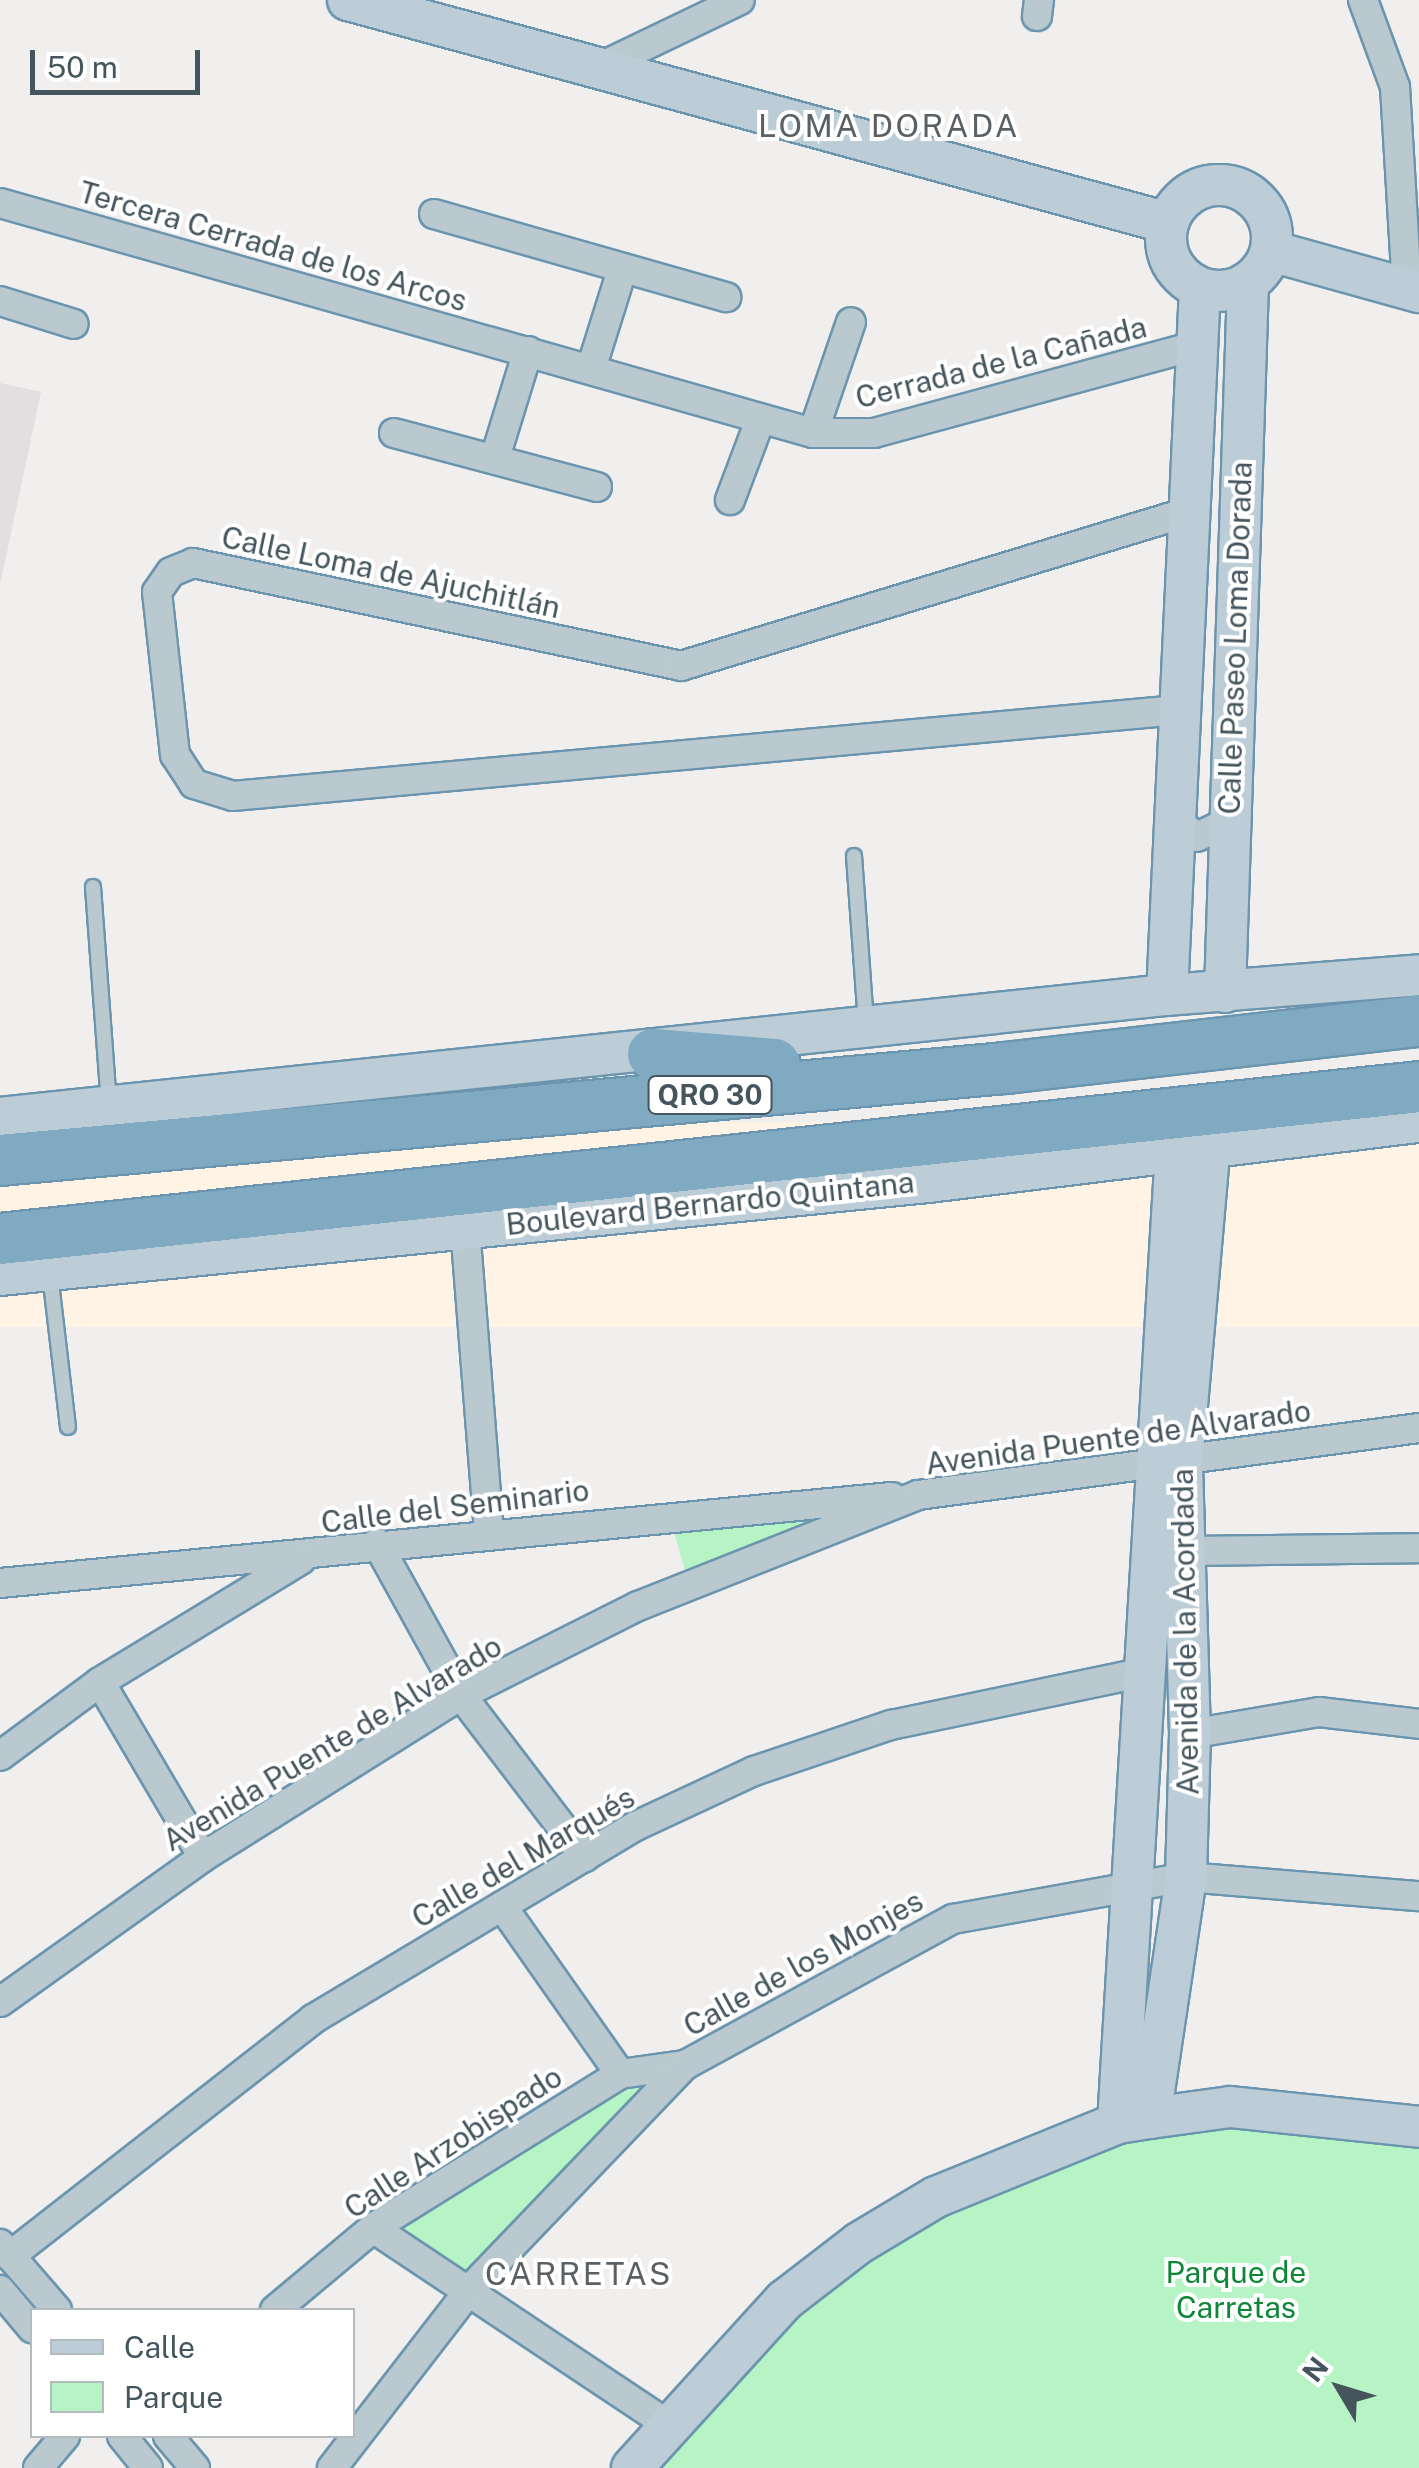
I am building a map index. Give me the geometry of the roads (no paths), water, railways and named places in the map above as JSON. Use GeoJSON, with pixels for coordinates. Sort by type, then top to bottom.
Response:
{"type":"FeatureCollection","features":[{"type":"Feature","properties":{"kind":"highway","name":"QRO 30"},"geometry":{"type":"LineString","coordinates":[[0,1160],[1005,1068],[1419,1021]]}},
{"type":"Feature","properties":{"kind":"highway"},"geometry":{"type":"LineString","coordinates":[[653,1054],[735,1064],[1005,1068]]}},
{"type":"Feature","properties":{"kind":"highway","name":"Boulevard Bernardo Quintana"},"geometry":{"type":"LineString","coordinates":[[0,1239],[1419,1087]]}},
{"type":"Feature","properties":{"kind":"highway"},"geometry":{"type":"LineString","coordinates":[[110,1260],[204,1233],[604,1188],[644,1171]]}},
{"type":"Feature","properties":{"kind":"street"},"geometry":{"type":"LineString","coordinates":[[348,0],[1168,223]]}},
{"type":"Feature","properties":{"kind":"street"},"geometry":{"type":"LineString","coordinates":[[598,68],[740,0]]}},
{"type":"Feature","properties":{"kind":"street"},"geometry":{"type":"LineString","coordinates":[[1271,251],[1413,290],[1395,88],[1363,0]]}},
{"type":"Feature","properties":{"kind":"street"},"geometry":{"type":"LineString","coordinates":[[1225,185],[1257,200],[1267,215],[1271,251],[1248,283],[1224,292],[1200,288],[1171,262],[1168,223],[1190,194],[1225,185]]}},
{"type":"Feature","properties":{"kind":"street","name":"Tercera Cerrada de los Arcos"},"geometry":{"type":"LineString","coordinates":[[0,203],[760,420]]}},
{"type":"Feature","properties":{"kind":"street"},"geometry":{"type":"LineString","coordinates":[[434,214],[726,297]]}},
{"type":"Feature","properties":{"kind":"street"},"geometry":{"type":"LineString","coordinates":[[591,369],[622,270]]}},
{"type":"Feature","properties":{"kind":"street","name":"Calle Paseo Loma Dorada"},"geometry":{"type":"LineString","coordinates":[[1225,992],[1248,283]]}},
{"type":"Feature","properties":{"kind":"street","name":"Calle Paseo Loma Dorada"},"geometry":{"type":"LineString","coordinates":[[1167,996],[1172,818],[1200,288]]}},
{"type":"Feature","properties":{"kind":"street"},"geometry":{"type":"LineString","coordinates":[[0,301],[74,324]]}},
{"type":"Feature","properties":{"kind":"street"},"geometry":{"type":"LineString","coordinates":[[813,432],[851,322]]}},
{"type":"Feature","properties":{"kind":"street","name":"Cerrada de la Cañada"},"geometry":{"type":"LineString","coordinates":[[760,420],[813,432],[874,434],[1197,345]]}},
{"type":"Feature","properties":{"kind":"street"},"geometry":{"type":"LineString","coordinates":[[495,458],[528,351]]}},
{"type":"Feature","properties":{"kind":"street"},"geometry":{"type":"LineString","coordinates":[[730,500],[760,420]]}},
{"type":"Feature","properties":{"kind":"street"},"geometry":{"type":"LineString","coordinates":[[394,433],[597,486]]}},
{"type":"Feature","properties":{"kind":"street","name":"Calle Loma de Ajuchitlán"},"geometry":{"type":"LineString","coordinates":[[1178,710],[233,796],[194,784],[175,755],[157,592],[171,572],[193,564],[681,666],[1188,512]]}},
{"type":"Feature","properties":{"kind":"street"},"geometry":{"type":"LineString","coordinates":[[1172,818],[1196,837],[1228,822]]}},
{"type":"Feature","properties":{"kind":"street"},"geometry":{"type":"LineString","coordinates":[[0,1118],[653,1054],[1167,996],[1419,975]]}},
{"type":"Feature","properties":{"kind":"street","name":"Boulevard Bernardo Quintana"},"geometry":{"type":"LineString","coordinates":[[0,1275],[50,1266],[465,1227],[1419,1122]]}},
{"type":"Feature","properties":{"kind":"street","name":"Avenida de la Acordada"},"geometry":{"type":"LineString","coordinates":[[1134,2120],[1132,1887],[1145,1672],[1193,1147]]}},
{"type":"Feature","properties":{"kind":"street"},"geometry":{"type":"LineString","coordinates":[[465,1227],[489,1534]]}},
{"type":"Feature","properties":{"kind":"street","name":"Avenida Puente de Alvarado"},"geometry":{"type":"LineString","coordinates":[[0,2002],[203,1856],[461,1695],[638,1606],[918,1495],[1419,1428]]}},
{"type":"Feature","properties":{"kind":"street","name":"Avenida de la Acordada"},"geometry":{"type":"LineString","coordinates":[[1134,2120],[1186,1877],[1190,1734],[1181,1551],[1167,1464]]}},
{"type":"Feature","properties":{"kind":"street","name":"Calle del Seminario"},"geometry":{"type":"LineString","coordinates":[[0,1583],[307,1556],[378,1543],[918,1495]]}},
{"type":"Feature","properties":{"kind":"street"},"geometry":{"type":"LineString","coordinates":[[378,1543],[461,1695],[585,1857]]}},
{"type":"Feature","properties":{"kind":"street"},"geometry":{"type":"LineString","coordinates":[[1181,1551],[1419,1548]]}},
{"type":"Feature","properties":{"kind":"street"},"geometry":{"type":"LineString","coordinates":[[0,1756],[100,1682],[307,1556]]}},
{"type":"Feature","properties":{"kind":"street","name":"Calle del Marqués"},"geometry":{"type":"LineString","coordinates":[[5,2250],[313,2019],[585,1857],[754,1771],[891,1724],[1145,1672]]}},
{"type":"Feature","properties":{"kind":"street"},"geometry":{"type":"LineString","coordinates":[[100,1682],[203,1856]]}},
{"type":"Feature","properties":{"kind":"street"},"geometry":{"type":"LineString","coordinates":[[1190,1734],[1320,1712],[1419,1724]]}},
{"type":"Feature","properties":{"kind":"street","name":"Calle de los Monjes"},"geometry":{"type":"LineString","coordinates":[[332,2468],[470,2288],[685,2065],[952,1919],[1186,1877],[1419,1896]]}},
{"type":"Feature","properties":{"kind":"street"},"geometry":{"type":"LineString","coordinates":[[502,1906],[620,2074]]}},
{"type":"Feature","properties":{"kind":"street","name":"Calle Arzobispado"},"geometry":{"type":"LineString","coordinates":[[276,2308],[373,2228],[620,2074],[685,2065]]}},
{"type":"Feature","properties":{"kind":"street"},"geometry":{"type":"LineString","coordinates":[[632,2468],[667,2424],[785,2300],[859,2244],[936,2198],[1134,2120],[1230,2107],[1419,2127]]}},
{"type":"Feature","properties":{"kind":"street"},"geometry":{"type":"LineString","coordinates":[[373,2228],[470,2288],[667,2424]]}},
{"type":"Feature","properties":{"kind":"street"},"geometry":{"type":"LineString","coordinates":[[5,2250],[55,2308]]}},
{"type":"Feature","properties":{"kind":"street"},"geometry":{"type":"LineString","coordinates":[[0,2290],[30,2326]]}},
{"type":"Feature","properties":{"kind":"street"},"geometry":{"type":"LineString","coordinates":[[38,2468],[63,2438]]}},
{"type":"Feature","properties":{"kind":"street"},"geometry":{"type":"LineString","coordinates":[[124,2438],[148,2468]]}},
{"type":"Feature","properties":{"kind":"street"},"geometry":{"type":"LineString","coordinates":[[170,2438],[195,2468]]}},
{"type":"Feature","properties":{"kind":"lane"},"geometry":{"type":"LineString","coordinates":[[854,856],[866,1030]]}},
{"type":"Feature","properties":{"kind":"lane"},"geometry":{"type":"LineString","coordinates":[[93,887],[109,1108]]}},
{"type":"Feature","properties":{"kind":"lane"},"geometry":{"type":"LineString","coordinates":[[50,1266],[68,1427]]}},
{"type":"Feature","properties":{"kind":"district","name":"LOMA DORADA"},"geometry":{"type":"Point","coordinates":[889,126]}},
{"type":"Feature","properties":{"kind":"district","name":"CARRETAS"},"geometry":{"type":"Point","coordinates":[579,2274]}},
{"type":"Feature","properties":{"kind":"park label","name":"Parque de Carretas"},"geometry":{"type":"Point","coordinates":[1236,2289]}}]}
